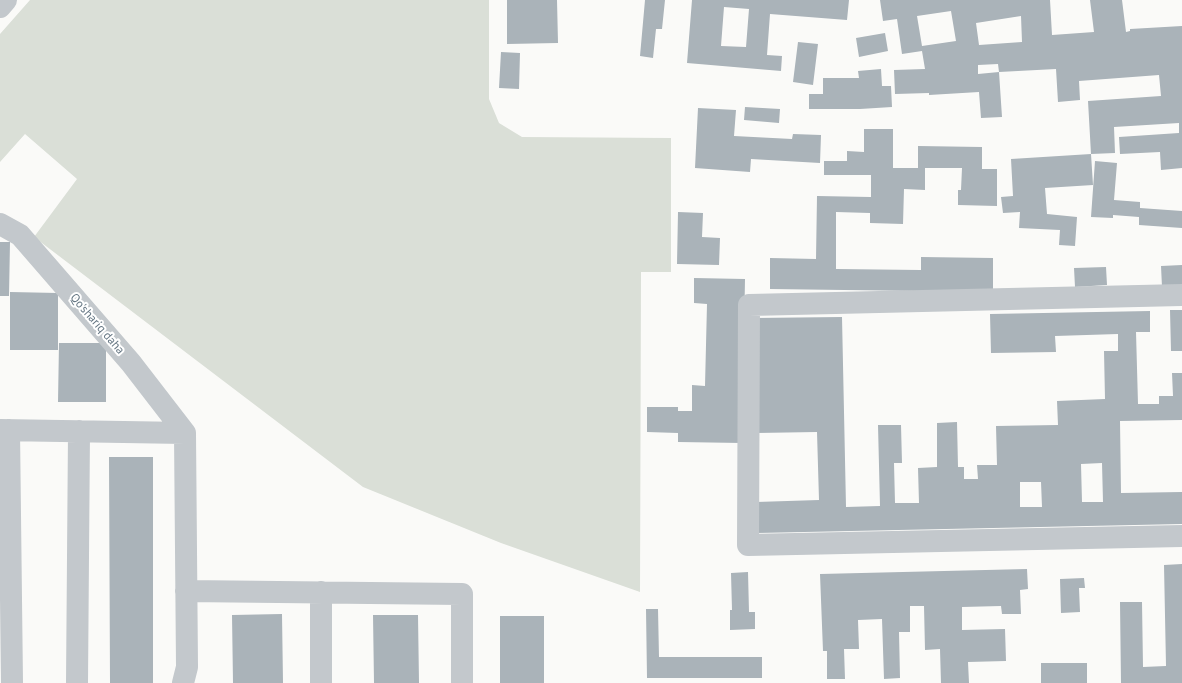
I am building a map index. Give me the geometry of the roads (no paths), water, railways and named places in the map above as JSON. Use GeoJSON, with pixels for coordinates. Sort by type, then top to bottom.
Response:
{"type":"FeatureCollection","features":[{"type":"Feature","properties":{"kind":"street"},"geometry":{"type":"LineString","coordinates":[[0,7],[6,0]]}},
{"type":"Feature","properties":{"kind":"street","name":"Qo'shariq daha"},"geometry":{"type":"LineString","coordinates":[[0,224],[20,235],[131,363],[185,433]]}},
{"type":"Feature","properties":{"kind":"street"},"geometry":{"type":"LineString","coordinates":[[1182,295],[749,305],[748,545],[1182,536]]}},
{"type":"Feature","properties":{"kind":"street"},"geometry":{"type":"LineString","coordinates":[[12,683],[5,430],[185,433],[187,667],[184,683]]}},
{"type":"Feature","properties":{"kind":"street"},"geometry":{"type":"LineString","coordinates":[[77,683],[80,431]]}},
{"type":"Feature","properties":{"kind":"street"},"geometry":{"type":"LineString","coordinates":[[186,591],[462,594],[462,683]]}},
{"type":"Feature","properties":{"kind":"street"},"geometry":{"type":"LineString","coordinates":[[320,592],[321,683]]}}]}
